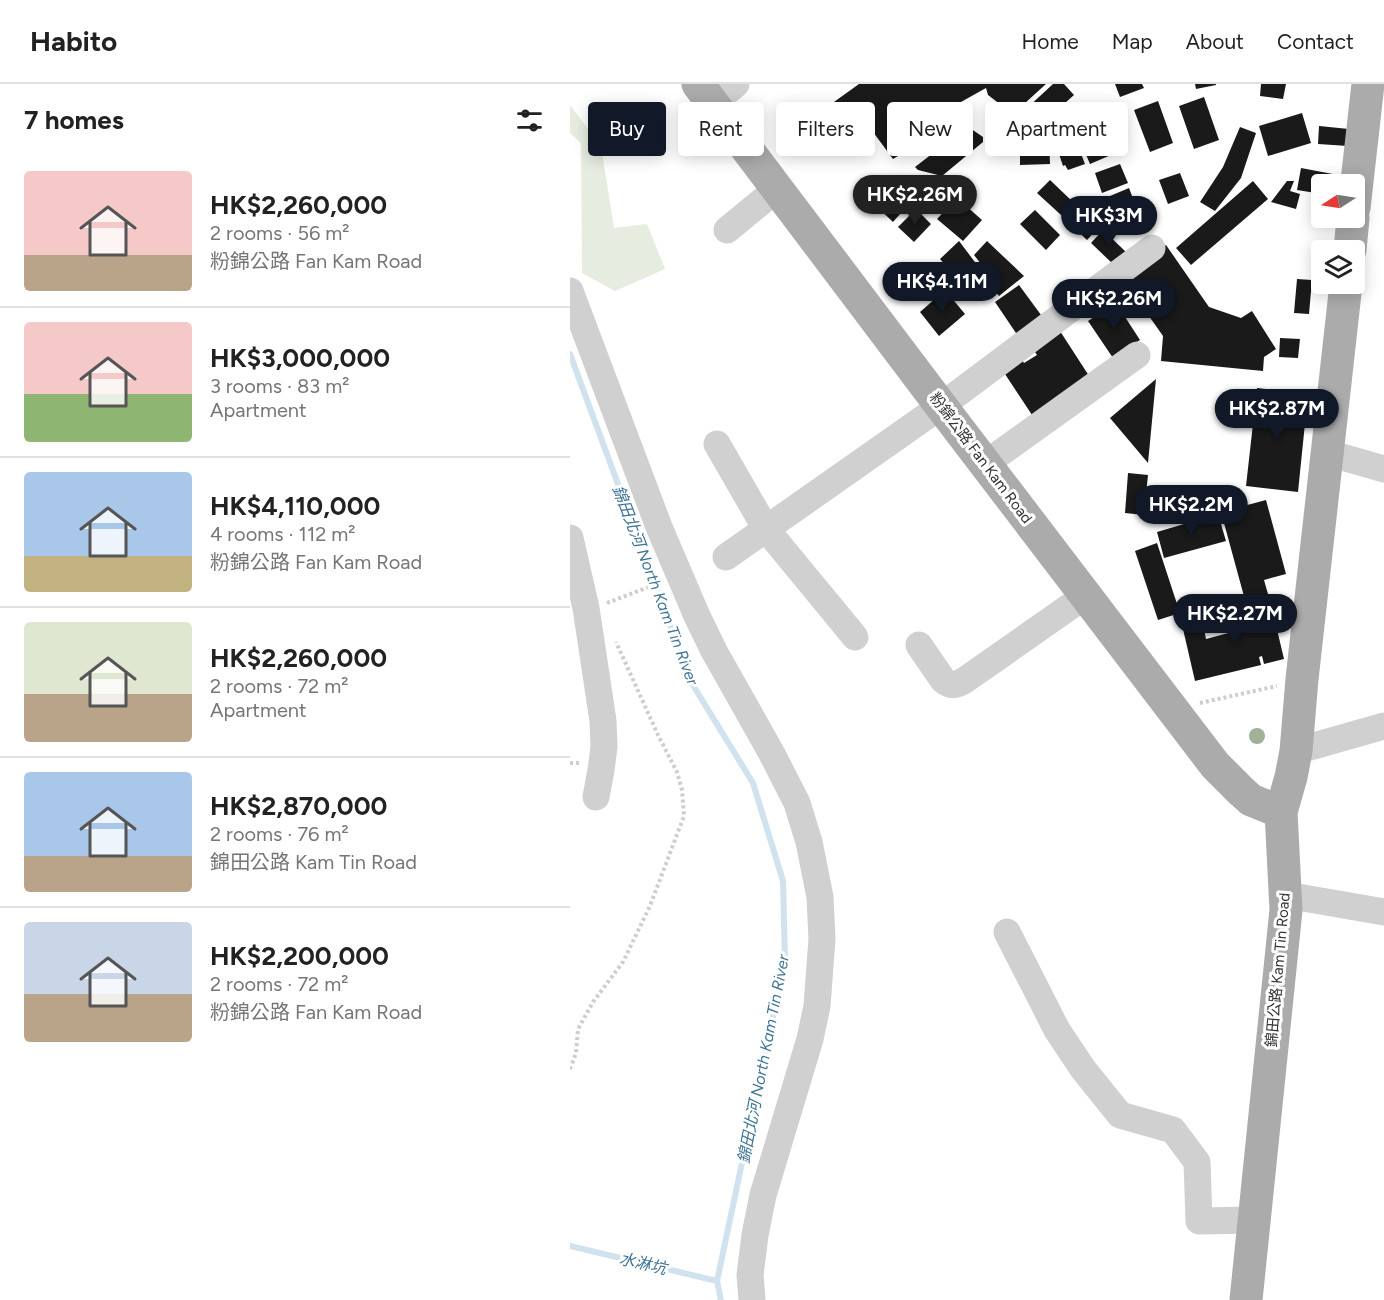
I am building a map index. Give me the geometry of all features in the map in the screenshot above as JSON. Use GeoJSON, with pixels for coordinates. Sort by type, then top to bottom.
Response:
{"type":"FeatureCollection","features":[{"type":"Feature","properties":{"kind":"main road"},"geometry":{"type":"LineString","coordinates":[[1358,174],[1368,84]]}},
{"type":"Feature","properties":{"kind":"main road","name":"粉錦公路 Fan Kam Road"},"geometry":{"type":"LineString","coordinates":[[716,90],[778,188],[1215,765],[1251,800],[1281,812]]}},
{"type":"Feature","properties":{"kind":"main road","name":"錦田公路 Kam Tin Road"},"geometry":{"type":"LineString","coordinates":[[1246,1300],[1286,910],[1281,812],[1296,751],[1345,294]]}},
{"type":"Feature","properties":{"kind":"street"},"geometry":{"type":"LineString","coordinates":[[727,230],[778,188]]}},
{"type":"Feature","properties":{"kind":"street"},"geometry":{"type":"LineString","coordinates":[[726,557],[941,406],[1152,248]]}},
{"type":"Feature","properties":{"kind":"street"},"geometry":{"type":"LineString","coordinates":[[570,291],[659,527],[697,616],[797,803],[809,842],[820,897],[822,939],[817,1006],[810,1039],[763,1195],[750,1275],[752,1300]]}},
{"type":"Feature","properties":{"kind":"street"},"geometry":{"type":"LineString","coordinates":[[985,464],[1137,355]]}},
{"type":"Feature","properties":{"kind":"street"},"geometry":{"type":"LineString","coordinates":[[717,444],[766,529],[855,637]]}},
{"type":"Feature","properties":{"kind":"street"},"geometry":{"type":"LineString","coordinates":[[1328,453],[1384,469]]}},
{"type":"Feature","properties":{"kind":"street"},"geometry":{"type":"LineString","coordinates":[[570,538],[586,608],[603,721],[602,770],[596,797]]}},
{"type":"Feature","properties":{"kind":"street"},"geometry":{"type":"LineString","coordinates":[[919,645],[943,680],[954,686],[1085,596]]}},
{"type":"Feature","properties":{"kind":"street"},"geometry":{"type":"LineString","coordinates":[[1296,751],[1384,726]]}},
{"type":"Feature","properties":{"kind":"street"},"geometry":{"type":"LineString","coordinates":[[1286,895],[1384,912]]}},
{"type":"Feature","properties":{"kind":"street"},"geometry":{"type":"LineString","coordinates":[[1007,932],[1057,1030],[1083,1069],[1120,1115],[1173,1130],[1197,1162],[1199,1221],[1254,1220]]}},
{"type":"Feature","properties":{"kind":"path"},"geometry":{"type":"LineString","coordinates":[[604,604],[669,579]]}},
{"type":"Feature","properties":{"kind":"path"},"geometry":{"type":"LineString","coordinates":[[570,1069],[576,1053],[578,1029],[593,1002],[623,962],[650,906],[684,816],[682,790],[677,772],[615,641]]}},
{"type":"Feature","properties":{"kind":"path"},"geometry":{"type":"LineString","coordinates":[[1196,704],[1278,686]]}},
{"type":"Feature","properties":{"kind":"shaded area"},"geometry":{"type":"Polygon","coordinates":[[[570,105],[588,129],[588,156],[603,156],[614,228],[647,224],[665,269],[615,291],[582,273],[581,143],[570,133],[570,105]]]}},
{"type":"Feature","properties":{"kind":"building"},"geometry":{"type":"Polygon","coordinates":[[[859,84],[1046,84],[1026,102],[997,102],[988,95],[986,88],[961,102],[887,102],[887,151],[875,135],[875,102],[834,102],[859,84]]]}},
{"type":"Feature","properties":{"kind":"building"},"geometry":{"type":"Polygon","coordinates":[[[1053,84],[1064,84],[1074,95],[1066,102],[1034,102],[1053,84]]]}},
{"type":"Feature","properties":{"kind":"building"},"geometry":{"type":"Polygon","coordinates":[[[1115,84],[1142,84],[1144,88],[1120,97],[1115,84]]]}},
{"type":"Feature","properties":{"kind":"building"},"geometry":{"type":"Polygon","coordinates":[[[1195,84],[1216,84],[1216,85],[1196,89],[1195,84]]]}},
{"type":"Feature","properties":{"kind":"building"},"geometry":{"type":"Polygon","coordinates":[[[1261,84],[1286,84],[1283,99],[1260,96],[1261,84]]]}},
{"type":"Feature","properties":{"kind":"building"},"geometry":{"type":"Polygon","coordinates":[[[1204,97],[1219,140],[1194,149],[1179,106],[1204,97]]]}},
{"type":"Feature","properties":{"kind":"building"},"geometry":{"type":"Polygon","coordinates":[[[1158,101],[1173,143],[1150,152],[1134,110],[1158,101]]]}},
{"type":"Feature","properties":{"kind":"building"},"geometry":{"type":"Polygon","coordinates":[[[1302,113],[1311,143],[1268,156],[1259,126],[1302,113]]]}},
{"type":"Feature","properties":{"kind":"building"},"geometry":{"type":"Polygon","coordinates":[[[1319,126],[1349,129],[1348,146],[1318,144],[1319,126]]]}},
{"type":"Feature","properties":{"kind":"building"},"geometry":{"type":"Polygon","coordinates":[[[1240,127],[1256,133],[1241,178],[1215,211],[1200,202],[1223,167],[1240,127]]]}},
{"type":"Feature","properties":{"kind":"building"},"geometry":{"type":"Polygon","coordinates":[[[973,130],[983,137],[983,142],[973,150],[973,130]]]}},
{"type":"Feature","properties":{"kind":"building"},"geometry":{"type":"Polygon","coordinates":[[[929,156],[966,156],[942,176],[918,170],[915,167],[929,156]]]}},
{"type":"Feature","properties":{"kind":"building"},"geometry":{"type":"Polygon","coordinates":[[[1020,156],[1050,156],[1050,164],[1020,165],[1020,156]]]}},
{"type":"Feature","properties":{"kind":"building"},"geometry":{"type":"Polygon","coordinates":[[[1060,156],[1082,156],[1085,164],[1068,170],[1065,165],[1063,166],[1060,156]]]}},
{"type":"Feature","properties":{"kind":"building"},"geometry":{"type":"Polygon","coordinates":[[[1087,156],[1109,156],[1090,164],[1087,156]]]}},
{"type":"Feature","properties":{"kind":"building"},"geometry":{"type":"Polygon","coordinates":[[[1120,164],[1128,183],[1102,193],[1095,173],[1120,164]]]}},
{"type":"Feature","properties":{"kind":"building"},"geometry":{"type":"Polygon","coordinates":[[[1301,168],[1333,174],[1311,174],[1311,192],[1297,190],[1301,168]]]}},
{"type":"Feature","properties":{"kind":"building"},"geometry":{"type":"Polygon","coordinates":[[[1180,173],[1189,196],[1168,204],[1159,180],[1180,173]]]}},
{"type":"Feature","properties":{"kind":"building"},"geometry":{"type":"Polygon","coordinates":[[[1050,180],[1073,202],[1061,215],[1037,193],[1050,180]]]}},
{"type":"Feature","properties":{"kind":"building"},"geometry":{"type":"Polygon","coordinates":[[[1253,181],[1268,199],[1191,265],[1176,248],[1253,181]]]}},
{"type":"Feature","properties":{"kind":"building"},"geometry":{"type":"Polygon","coordinates":[[[1287,181],[1294,181],[1290,191],[1300,194],[1296,209],[1271,202],[1287,181]]]}},
{"type":"Feature","properties":{"kind":"building"},"geometry":{"type":"Polygon","coordinates":[[[890,188],[908,205],[893,222],[874,204],[890,188]]]}},
{"type":"Feature","properties":{"kind":"building"},"geometry":{"type":"Polygon","coordinates":[[[1129,188],[1140,217],[1126,222],[1121,211],[1116,213],[1110,196],[1129,188]]]}},
{"type":"Feature","properties":{"kind":"building"},"geometry":{"type":"Polygon","coordinates":[[[957,198],[982,220],[963,241],[937,219],[957,198]]]}},
{"type":"Feature","properties":{"kind":"building"},"geometry":{"type":"Polygon","coordinates":[[[1076,205],[1099,227],[1087,240],[1064,218],[1076,205]]]}},
{"type":"Feature","properties":{"kind":"building"},"geometry":{"type":"Polygon","coordinates":[[[916,209],[931,224],[914,242],[898,227],[916,209]]]}},
{"type":"Feature","properties":{"kind":"building"},"geometry":{"type":"Polygon","coordinates":[[[1035,210],[1060,235],[1046,250],[1020,224],[1035,210]]]}},
{"type":"Feature","properties":{"kind":"building"},"geometry":{"type":"Polygon","coordinates":[[[1103,230],[1126,252],[1114,265],[1091,243],[1103,230]]]}},
{"type":"Feature","properties":{"kind":"building"},"geometry":{"type":"Polygon","coordinates":[[[959,241],[987,278],[970,293],[940,259],[959,241]]]}},
{"type":"Feature","properties":{"kind":"building"},"geometry":{"type":"Polygon","coordinates":[[[987,241],[1024,276],[999,296],[987,282],[991,277],[974,255],[987,241]]]}},
{"type":"Feature","properties":{"kind":"building"},"geometry":{"type":"Polygon","coordinates":[[[1166,245],[1209,307],[1241,318],[1252,311],[1276,349],[1264,357],[1263,371],[1161,361],[1163,336],[1137,299],[1141,296],[1125,273],[1166,245]]]}},
{"type":"Feature","properties":{"kind":"building"},"geometry":{"type":"Polygon","coordinates":[[[1297,279],[1311,280],[1309,314],[1294,313],[1297,279]]]}},
{"type":"Feature","properties":{"kind":"building"},"geometry":{"type":"Polygon","coordinates":[[[1019,285],[1044,319],[1018,336],[995,302],[1019,285]]]}},
{"type":"Feature","properties":{"kind":"building"},"geometry":{"type":"Polygon","coordinates":[[[945,290],[965,314],[939,336],[920,312],[945,290]]]}},
{"type":"Feature","properties":{"kind":"building"},"geometry":{"type":"Polygon","coordinates":[[[1116,303],[1140,340],[1113,358],[1088,321],[1116,303]]]}},
{"type":"Feature","properties":{"kind":"building"},"geometry":{"type":"Polygon","coordinates":[[[1058,328],[1093,382],[1036,421],[1001,368],[1019,355],[1024,363],[1037,355],[1031,346],[1058,328]]]}},
{"type":"Feature","properties":{"kind":"building"},"geometry":{"type":"Polygon","coordinates":[[[1280,338],[1300,339],[1298,358],[1279,357],[1280,338]]]}},
{"type":"Feature","properties":{"kind":"building"},"geometry":{"type":"Polygon","coordinates":[[[1156,379],[1148,463],[1110,418],[1156,379]]]}},
{"type":"Feature","properties":{"kind":"building"},"geometry":{"type":"Polygon","coordinates":[[[1257,388],[1308,394],[1298,492],[1246,486],[1257,388]]]}},
{"type":"Feature","properties":{"kind":"building"},"geometry":{"type":"Polygon","coordinates":[[[1128,473],[1148,475],[1144,515],[1125,513],[1128,473]]]}},
{"type":"Feature","properties":{"kind":"building"},"geometry":{"type":"Polygon","coordinates":[[[1266,500],[1286,574],[1264,580],[1268,594],[1245,600],[1221,512],[1266,500]]]}},
{"type":"Feature","properties":{"kind":"building"},"geometry":{"type":"Polygon","coordinates":[[[1218,514],[1226,541],[1164,558],[1157,532],[1218,514]]]}},
{"type":"Feature","properties":{"kind":"building"},"geometry":{"type":"Polygon","coordinates":[[[1157,543],[1180,613],[1158,620],[1135,551],[1157,543]]]}},
{"type":"Feature","properties":{"kind":"building"},"geometry":{"type":"Polygon","coordinates":[[[1270,600],[1284,659],[1264,664],[1262,656],[1259,657],[1261,665],[1195,681],[1183,629],[1203,624],[1206,639],[1251,627],[1246,606],[1270,600]]]}},
{"type":"Feature","properties":{"kind":"waterway","name":"錦田北河 North Kam Tin River"},"geometry":{"type":"LineString","coordinates":[[570,354],[691,682],[753,783],[783,881],[785,960],[717,1281],[721,1300]]}},
{"type":"Feature","properties":{"kind":"waterway","name":"水淋坑"},"geometry":{"type":"LineString","coordinates":[[570,1246],[717,1281]]}}]}
